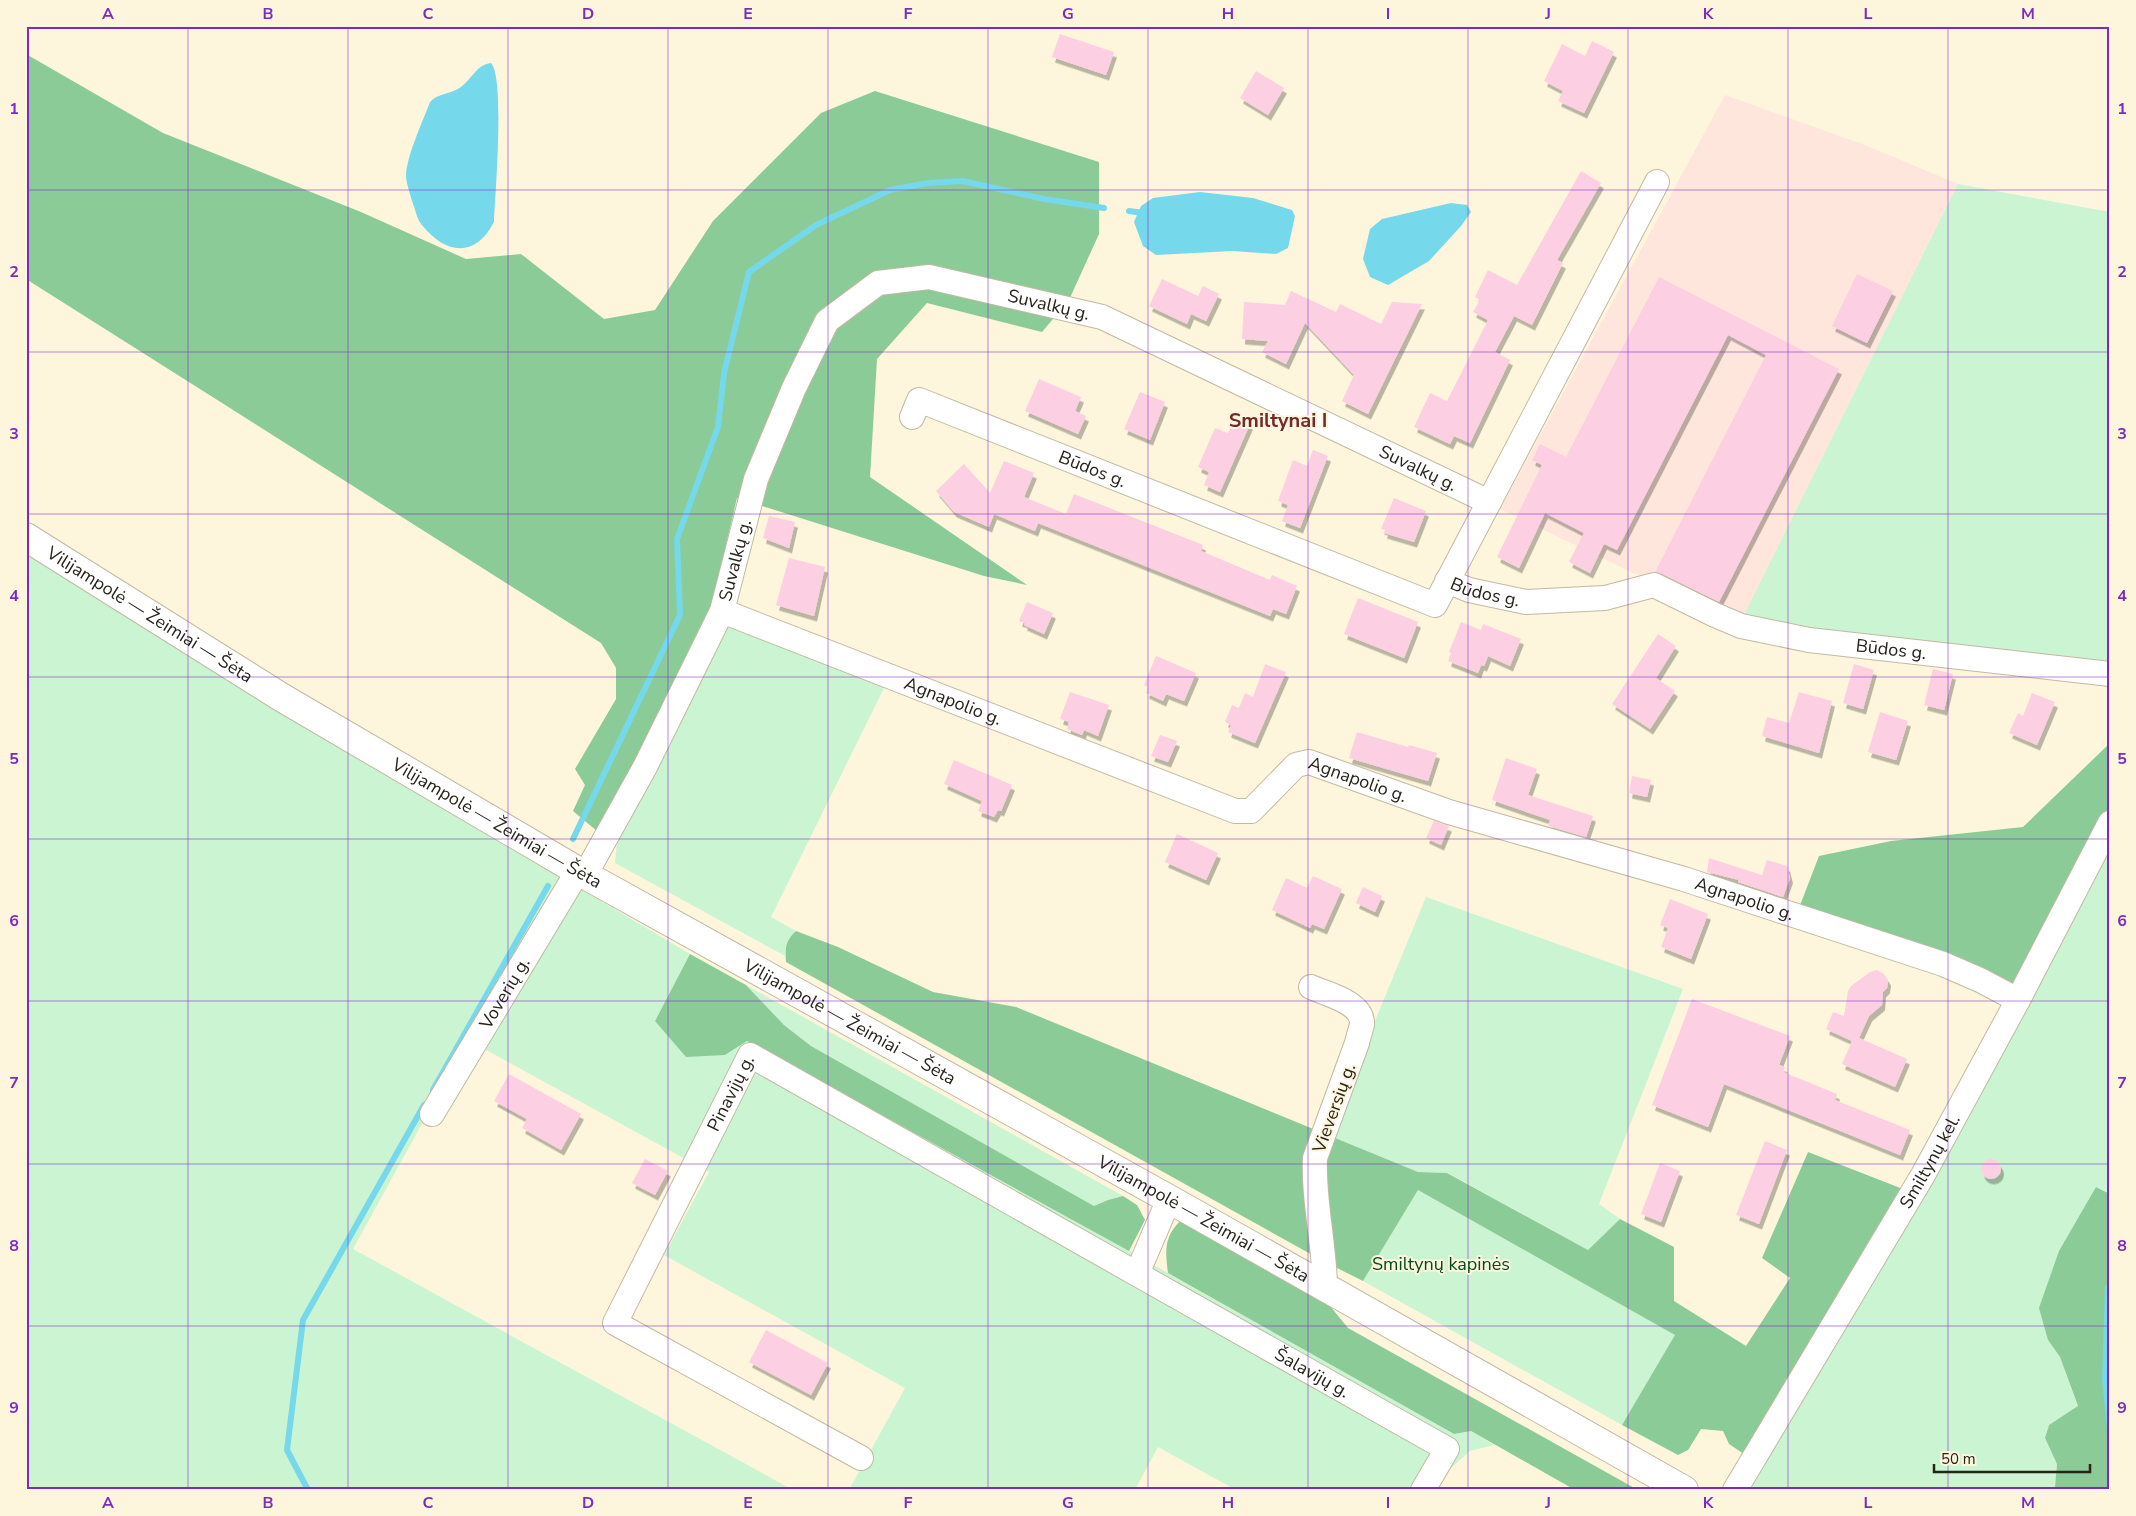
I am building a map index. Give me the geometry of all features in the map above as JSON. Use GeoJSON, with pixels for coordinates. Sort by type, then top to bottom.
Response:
{"type":"FeatureCollection","features":[{"type":"Feature","properties":{"kind":"main road","name":"Vilijampolė — Žeimiai — Šėta"},"geometry":{"type":"LineString","coordinates":[[26,537],[281,697],[582,873],[1169,1199],[1325,1289],[1684,1490]]}},
{"type":"Feature","properties":{"kind":"street"},"geometry":{"type":"LineString","coordinates":[[1447,581],[1657,182]]}},
{"type":"Feature","properties":{"kind":"street","name":"Suvalkų g."},"geometry":{"type":"LineString","coordinates":[[582,873],[645,767],[722,611],[756,479],[794,388],[827,321],[878,283],[929,277],[1102,317],[1489,502]]}},
{"type":"Feature","properties":{"kind":"street","name":"Būdos g."},"geometry":{"type":"LineString","coordinates":[[912,417],[919,400],[1435,605],[1447,581],[1469,590],[1526,602],[1605,598],[1654,585],[1741,626],[1809,640],[2110,674]]}},
{"type":"Feature","properties":{"kind":"street","name":"Agnapolio g."},"geometry":{"type":"LineString","coordinates":[[722,611],[1234,811],[1251,811],[1296,765],[1309,762],[1449,812],[1684,879],[1943,964],[1980,980],[2018,1000]]}},
{"type":"Feature","properties":{"kind":"street","name":"Smiltynų kel."},"geometry":{"type":"LineString","coordinates":[[1735,1490],[1923,1175],[2018,1000],[2110,823]]}},
{"type":"Feature","properties":{"kind":"street","name":"Voverių g."},"geometry":{"type":"LineString","coordinates":[[432,1114],[582,873]]}},
{"type":"Feature","properties":{"kind":"street","name":"Vieversių g."},"geometry":{"type":"LineString","coordinates":[[1311,987],[1349,1004],[1361,1016],[1362,1024],[1357,1043],[1315,1158],[1314,1179],[1325,1262],[1325,1289]]}},
{"type":"Feature","properties":{"kind":"street","name":"Pinavijų g."},"geometry":{"type":"LineString","coordinates":[[860,1458],[615,1323],[750,1055],[1137,1274]]}},
{"type":"Feature","properties":{"kind":"street"},"geometry":{"type":"LineString","coordinates":[[1137,1274],[1169,1199]]}},
{"type":"Feature","properties":{"kind":"street","name":"Šalavijų g."},"geometry":{"type":"LineString","coordinates":[[1137,1274],[1447,1449],[1423,1490]]}},
{"type":"Feature","properties":{"kind":"shaded area"},"geometry":{"type":"Polygon","coordinates":[[[1725,95],[1865,145],[1958,184],[1742,619],[1654,583],[1500,509],[1725,95]]]}},
{"type":"Feature","properties":{"kind":"green space"},"geometry":{"type":"Polygon","coordinates":[[[26,54],[163,133],[361,212],[466,259],[521,254],[604,319],[655,310],[713,221],[821,113],[875,91],[1099,162],[1099,234],[1069,300],[1042,332],[927,303],[877,359],[870,477],[1027,585],[984,576],[737,498],[712,604],[637,765],[597,831],[573,811],[585,785],[575,769],[616,699],[616,668],[601,643],[26,279],[26,54]]]}},
{"type":"Feature","properties":{"kind":"green space"},"geometry":{"type":"Polygon","coordinates":[[[1958,184],[2110,212],[2110,668],[1742,619],[1958,184]]]}},
{"type":"Feature","properties":{"kind":"green space"},"geometry":{"type":"Polygon","coordinates":[[[26,549],[278,709],[690,954],[655,1021],[725,1055],[747,1041],[1129,1251],[1454,1434],[1471,1431],[1494,1445],[1470,1451],[1451,1468],[1438,1490],[1236,1490],[1158,1447],[1135,1490],[849,1490],[905,1388],[664,1255],[709,1172],[468,1040],[353,1249],[793,1490],[26,1490],[26,549]]]}},
{"type":"Feature","properties":{"kind":"green space"},"geometry":{"type":"Polygon","coordinates":[[[728,619],[886,684],[771,917],[796,931],[787,942],[785,956],[615,863],[617,842],[728,619]]]}},
{"type":"Feature","properties":{"kind":"green space"},"geometry":{"type":"Polygon","coordinates":[[[2110,743],[2110,807],[2020,988],[1959,957],[1799,908],[1819,856],[1891,841],[2023,827],[2110,743]]]}},
{"type":"Feature","properties":{"kind":"green space"},"geometry":{"type":"Polygon","coordinates":[[[2110,839],[2110,1193],[2096,1187],[2048,1340],[2060,1357],[2078,1407],[2049,1425],[2045,1438],[2057,1464],[2055,1488],[2045,1490],[1747,1490],[2110,839]]]}},
{"type":"Feature","properties":{"kind":"green space"},"geometry":{"type":"Polygon","coordinates":[[[1426,897],[1683,989],[1599,1204],[1620,1219],[1588,1250],[1448,1173],[1418,1172],[1328,1135],[1426,897]]]}},
{"type":"Feature","properties":{"kind":"green space"},"geometry":{"type":"Polygon","coordinates":[[[796,931],[838,947],[933,992],[1016,1007],[1418,1172],[1447,1173],[1588,1250],[1620,1219],[1674,1247],[1674,1301],[1746,1346],[1790,1278],[1762,1258],[1808,1152],[1908,1191],[1747,1456],[1729,1444],[1723,1431],[1701,1429],[1688,1450],[1678,1455],[1622,1425],[1675,1335],[1418,1190],[1363,1281],[1325,1262],[786,962],[786,945],[796,931]]]}},
{"type":"Feature","properties":{"kind":"green space"},"geometry":{"type":"Polygon","coordinates":[[[690,954],[746,985],[784,1025],[811,1046],[1094,1206],[1123,1196],[1137,1205],[1145,1220],[1129,1251],[747,1041],[725,1055],[686,1057],[655,1021],[690,954]]]}},
{"type":"Feature","properties":{"kind":"green space"},"geometry":{"type":"Polygon","coordinates":[[[746,985],[1123,1196],[1094,1206],[811,1046],[784,1025],[746,985]]]}},
{"type":"Feature","properties":{"kind":"green space"},"geometry":{"type":"Polygon","coordinates":[[[2096,1187],[2110,1194],[2110,1490],[2045,1490],[2055,1487],[2057,1464],[2045,1438],[2049,1425],[2078,1406],[2060,1357],[2048,1340],[2039,1308],[2059,1251],[2096,1187]]]}},
{"type":"Feature","properties":{"kind":"green space","name":"Smiltynų kapinės"},"geometry":{"type":"Polygon","coordinates":[[[1418,1190],[1676,1335],[1622,1425],[1363,1281],[1418,1190]]]}},
{"type":"Feature","properties":{"kind":"green space"},"geometry":{"type":"Polygon","coordinates":[[[1181,1220],[1330,1306],[1348,1328],[1638,1490],[1575,1490],[1471,1431],[1454,1434],[1168,1273],[1167,1244],[1171,1232],[1181,1220]]]}},
{"type":"Feature","properties":{"kind":"water"},"geometry":{"type":"Polygon","coordinates":[[[491,63],[498,90],[494,222],[478,242],[469,247],[450,247],[431,235],[419,220],[407,185],[407,167],[412,148],[430,102],[461,87],[478,69],[491,63]]]}},
{"type":"Feature","properties":{"kind":"water"},"geometry":{"type":"Polygon","coordinates":[[[1200,192],[1253,198],[1292,210],[1295,216],[1288,248],[1276,254],[1232,251],[1156,255],[1143,246],[1134,222],[1141,206],[1153,198],[1200,192]]]}},
{"type":"Feature","properties":{"kind":"water"},"geometry":{"type":"Polygon","coordinates":[[[1451,203],[1467,205],[1471,212],[1461,226],[1429,261],[1388,285],[1370,277],[1363,259],[1370,229],[1382,219],[1451,203]]]}},
{"type":"Feature","properties":{"kind":"building"},"geometry":{"type":"Polygon","coordinates":[[[1060,34],[1114,52],[1106,75],[1052,57],[1060,34]]]}},
{"type":"Feature","properties":{"kind":"building"},"geometry":{"type":"Polygon","coordinates":[[[1592,41],[1614,52],[1584,113],[1558,101],[1563,91],[1544,81],[1562,44],[1585,56],[1592,41]]]}},
{"type":"Feature","properties":{"kind":"building"},"geometry":{"type":"Polygon","coordinates":[[[1256,71],[1284,88],[1268,115],[1240,98],[1256,71]]]}},
{"type":"Feature","properties":{"kind":"building"},"geometry":{"type":"Polygon","coordinates":[[[1581,171],[1601,183],[1557,260],[1563,263],[1532,325],[1514,316],[1495,352],[1510,360],[1470,443],[1454,436],[1450,444],[1414,427],[1430,393],[1447,401],[1488,320],[1473,312],[1480,300],[1475,297],[1488,270],[1517,285],[1581,171]]]}},
{"type":"Feature","properties":{"kind":"building"},"geometry":{"type":"Polygon","coordinates":[[[1857,274],[1893,291],[1867,343],[1832,326],[1857,274]]]}},
{"type":"Feature","properties":{"kind":"building"},"geometry":{"type":"Polygon","coordinates":[[[1659,277],[1839,369],[1719,602],[1655,572],[1766,355],[1728,335],[1617,550],[1604,544],[1590,573],[1569,562],[1584,533],[1545,513],[1519,568],[1497,557],[1542,465],[1532,460],[1540,444],[1566,457],[1659,277]]]}},
{"type":"Feature","properties":{"kind":"building"},"geometry":{"type":"Polygon","coordinates":[[[1162,279],[1198,296],[1203,286],[1219,294],[1206,321],[1191,314],[1187,324],[1149,306],[1162,279]]]}},
{"type":"Feature","properties":{"kind":"building"},"geometry":{"type":"Polygon","coordinates":[[[1291,291],[1336,312],[1340,304],[1381,324],[1392,302],[1422,304],[1368,414],[1342,401],[1354,375],[1305,323],[1286,364],[1262,352],[1268,341],[1242,339],[1244,302],[1285,305],[1291,291]]]}},
{"type":"Feature","properties":{"kind":"building"},"geometry":{"type":"Polygon","coordinates":[[[1039,379],[1081,397],[1075,411],[1086,416],[1078,434],[1025,411],[1039,379]]]}},
{"type":"Feature","properties":{"kind":"building"},"geometry":{"type":"Polygon","coordinates":[[[1140,392],[1165,402],[1150,440],[1124,429],[1140,392]]]}},
{"type":"Feature","properties":{"kind":"building"},"geometry":{"type":"Polygon","coordinates":[[[1235,417],[1250,424],[1220,492],[1204,485],[1209,472],[1198,467],[1215,428],[1228,433],[1235,417]]]}},
{"type":"Feature","properties":{"kind":"building"},"geometry":{"type":"Polygon","coordinates":[[[1313,450],[1328,456],[1300,528],[1282,521],[1288,505],[1278,501],[1293,460],[1307,466],[1313,450]]]}},
{"type":"Feature","properties":{"kind":"building"},"geometry":{"type":"Polygon","coordinates":[[[1004,461],[1034,473],[1024,497],[1066,514],[1074,494],[1203,545],[1201,551],[1270,580],[1272,575],[1297,586],[1286,614],[1273,609],[1270,616],[1038,523],[1035,531],[994,514],[989,527],[954,512],[936,491],[964,464],[990,493],[1004,461]]]}},
{"type":"Feature","properties":{"kind":"building"},"geometry":{"type":"Polygon","coordinates":[[[1394,498],[1426,511],[1414,542],[1384,533],[1385,530],[1381,529],[1394,498]]]}},
{"type":"Feature","properties":{"kind":"building"},"geometry":{"type":"Polygon","coordinates":[[[769,516],[795,522],[789,548],[763,538],[769,516]]]}},
{"type":"Feature","properties":{"kind":"building"},"geometry":{"type":"Polygon","coordinates":[[[789,558],[825,567],[814,616],[776,605],[789,558]]]}},
{"type":"Feature","properties":{"kind":"building"},"geometry":{"type":"Polygon","coordinates":[[[1358,598],[1418,622],[1404,658],[1344,634],[1358,598]]]}},
{"type":"Feature","properties":{"kind":"building"},"geometry":{"type":"Polygon","coordinates":[[[1027,602],[1053,613],[1044,634],[1019,621],[1027,602]]]}},
{"type":"Feature","properties":{"kind":"building"},"geometry":{"type":"Polygon","coordinates":[[[1461,622],[1481,630],[1483,624],[1521,639],[1510,666],[1488,656],[1484,666],[1481,665],[1478,673],[1448,661],[1451,653],[1449,652],[1461,622]]]}},
{"type":"Feature","properties":{"kind":"building"},"geometry":{"type":"Polygon","coordinates":[[[1658,634],[1676,646],[1656,678],[1675,691],[1650,729],[1612,704],[1658,634]]]}},
{"type":"Feature","properties":{"kind":"building"},"geometry":{"type":"Polygon","coordinates":[[[1156,656],[1196,673],[1184,701],[1166,694],[1163,701],[1146,693],[1148,687],[1144,685],[1156,656]]]}},
{"type":"Feature","properties":{"kind":"building"},"geometry":{"type":"Polygon","coordinates":[[[1265,664],[1286,672],[1255,743],[1228,732],[1231,725],[1225,722],[1232,705],[1239,708],[1245,693],[1253,697],[1265,664]]]}},
{"type":"Feature","properties":{"kind":"building"},"geometry":{"type":"Polygon","coordinates":[[[1854,664],[1874,670],[1863,709],[1843,703],[1854,664]]]}},
{"type":"Feature","properties":{"kind":"building"},"geometry":{"type":"Polygon","coordinates":[[[1933,669],[1953,674],[1944,710],[1924,705],[1933,669]]]}},
{"type":"Feature","properties":{"kind":"building"},"geometry":{"type":"Polygon","coordinates":[[[1070,692],[1109,705],[1098,736],[1084,730],[1082,735],[1067,729],[1069,722],[1060,719],[1070,692]]]}},
{"type":"Feature","properties":{"kind":"building"},"geometry":{"type":"Polygon","coordinates":[[[1799,692],[1832,701],[1819,753],[1762,736],[1767,717],[1789,723],[1799,692]]]}},
{"type":"Feature","properties":{"kind":"building"},"geometry":{"type":"Polygon","coordinates":[[[2032,693],[2055,702],[2037,745],[2009,733],[2018,713],[2023,716],[2032,693]]]}},
{"type":"Feature","properties":{"kind":"building"},"geometry":{"type":"Polygon","coordinates":[[[1880,712],[1908,721],[1896,760],[1868,752],[1880,712]]]}},
{"type":"Feature","properties":{"kind":"building"},"geometry":{"type":"Polygon","coordinates":[[[1357,732],[1408,747],[1409,745],[1437,753],[1428,781],[1349,758],[1357,732]]]}},
{"type":"Feature","properties":{"kind":"building"},"geometry":{"type":"Polygon","coordinates":[[[1160,735],[1177,741],[1168,762],[1151,756],[1160,735]]]}},
{"type":"Feature","properties":{"kind":"building"},"geometry":{"type":"Polygon","coordinates":[[[1506,758],[1537,769],[1528,795],[1593,816],[1586,837],[1548,826],[1550,820],[1492,800],[1506,758]]]}},
{"type":"Feature","properties":{"kind":"building"},"geometry":{"type":"Polygon","coordinates":[[[954,760],[1012,785],[1001,811],[998,810],[994,817],[978,811],[982,801],[944,784],[954,760]]]}},
{"type":"Feature","properties":{"kind":"building"},"geometry":{"type":"Polygon","coordinates":[[[1632,776],[1651,780],[1647,797],[1629,793],[1632,776]]]}},
{"type":"Feature","properties":{"kind":"building"},"geometry":{"type":"Polygon","coordinates":[[[1434,821],[1449,826],[1441,845],[1426,838],[1434,821]]]}},
{"type":"Feature","properties":{"kind":"building"},"geometry":{"type":"Polygon","coordinates":[[[1177,834],[1218,853],[1206,880],[1165,862],[1177,834]]]}},
{"type":"Feature","properties":{"kind":"building"},"geometry":{"type":"Polygon","coordinates":[[[1709,858],[1762,875],[1767,860],[1787,866],[1790,878],[1783,897],[1738,882],[1739,880],[1707,872],[1709,858]]]}},
{"type":"Feature","properties":{"kind":"building"},"geometry":{"type":"Polygon","coordinates":[[[1313,876],[1342,889],[1324,929],[1312,924],[1310,928],[1272,910],[1286,878],[1307,888],[1313,876]]]}},
{"type":"Feature","properties":{"kind":"building"},"geometry":{"type":"Polygon","coordinates":[[[1363,887],[1382,896],[1375,912],[1356,903],[1363,887]]]}},
{"type":"Feature","properties":{"kind":"building"},"geometry":{"type":"Polygon","coordinates":[[[1670,899],[1708,914],[1691,959],[1661,947],[1668,928],[1660,925],[1670,899]]]}},
{"type":"Feature","properties":{"kind":"building"},"geometry":{"type":"Polygon","coordinates":[[[1877,970],[1884,974],[1888,980],[1887,988],[1883,992],[1882,1005],[1869,1016],[1859,1038],[1907,1059],[1895,1087],[1842,1064],[1852,1041],[1826,1029],[1833,1012],[1844,1016],[1848,991],[1851,986],[1870,972],[1877,970]]]}},
{"type":"Feature","properties":{"kind":"building"},"geometry":{"type":"Polygon","coordinates":[[[1692,999],[1790,1036],[1779,1065],[1785,1067],[1783,1072],[1837,1094],[1835,1100],[1910,1130],[1900,1155],[1724,1084],[1708,1127],[1652,1105],[1692,999]]]}},
{"type":"Feature","properties":{"kind":"building"},"geometry":{"type":"Polygon","coordinates":[[[509,1074],[581,1114],[561,1150],[522,1128],[527,1119],[494,1101],[509,1074]]]}},
{"type":"Feature","properties":{"kind":"building"},"geometry":{"type":"Polygon","coordinates":[[[1765,1141],[1787,1150],[1759,1224],[1736,1215],[1765,1141]]]}},
{"type":"Feature","properties":{"kind":"building"},"geometry":{"type":"Polygon","coordinates":[[[645,1159],[668,1171],[655,1195],[632,1183],[645,1159]]]}},
{"type":"Feature","properties":{"kind":"building"},"geometry":{"type":"Polygon","coordinates":[[[1987,1159],[1995,1159],[2001,1165],[2001,1173],[1995,1179],[1987,1179],[1981,1173],[1981,1165],[1987,1159]]]}},
{"type":"Feature","properties":{"kind":"building"},"geometry":{"type":"Polygon","coordinates":[[[1660,1163],[1680,1171],[1661,1222],[1641,1214],[1660,1163]]]}},
{"type":"Feature","properties":{"kind":"building"},"geometry":{"type":"Polygon","coordinates":[[[766,1330],[828,1363],[811,1395],[749,1362],[766,1330]]]}},
{"type":"Feature","properties":{"kind":"waterway"},"geometry":{"type":"LineString","coordinates":[[573,839],[680,615],[677,539],[718,427],[724,373],[749,272],[816,225],[890,190],[928,183],[963,181],[1044,199],[1104,208]]}},
{"type":"Feature","properties":{"kind":"waterway"},"geometry":{"type":"LineString","coordinates":[[1129,211],[1143,213]]}},
{"type":"Feature","properties":{"kind":"waterway"},"geometry":{"type":"LineString","coordinates":[[433,1090],[548,886]]}},
{"type":"Feature","properties":{"kind":"waterway"},"geometry":{"type":"LineString","coordinates":[[308,1490],[287,1450],[303,1320],[424,1105]]}},
{"type":"Feature","properties":{"kind":"waterway"},"geometry":{"type":"LineString","coordinates":[[2110,1285],[2108,1288],[2105,1379],[2110,1430]]}},
{"type":"Feature","properties":{"kind":"district","name":"Smiltynai I"},"geometry":{"type":"Point","coordinates":[1278,420]}}]}
